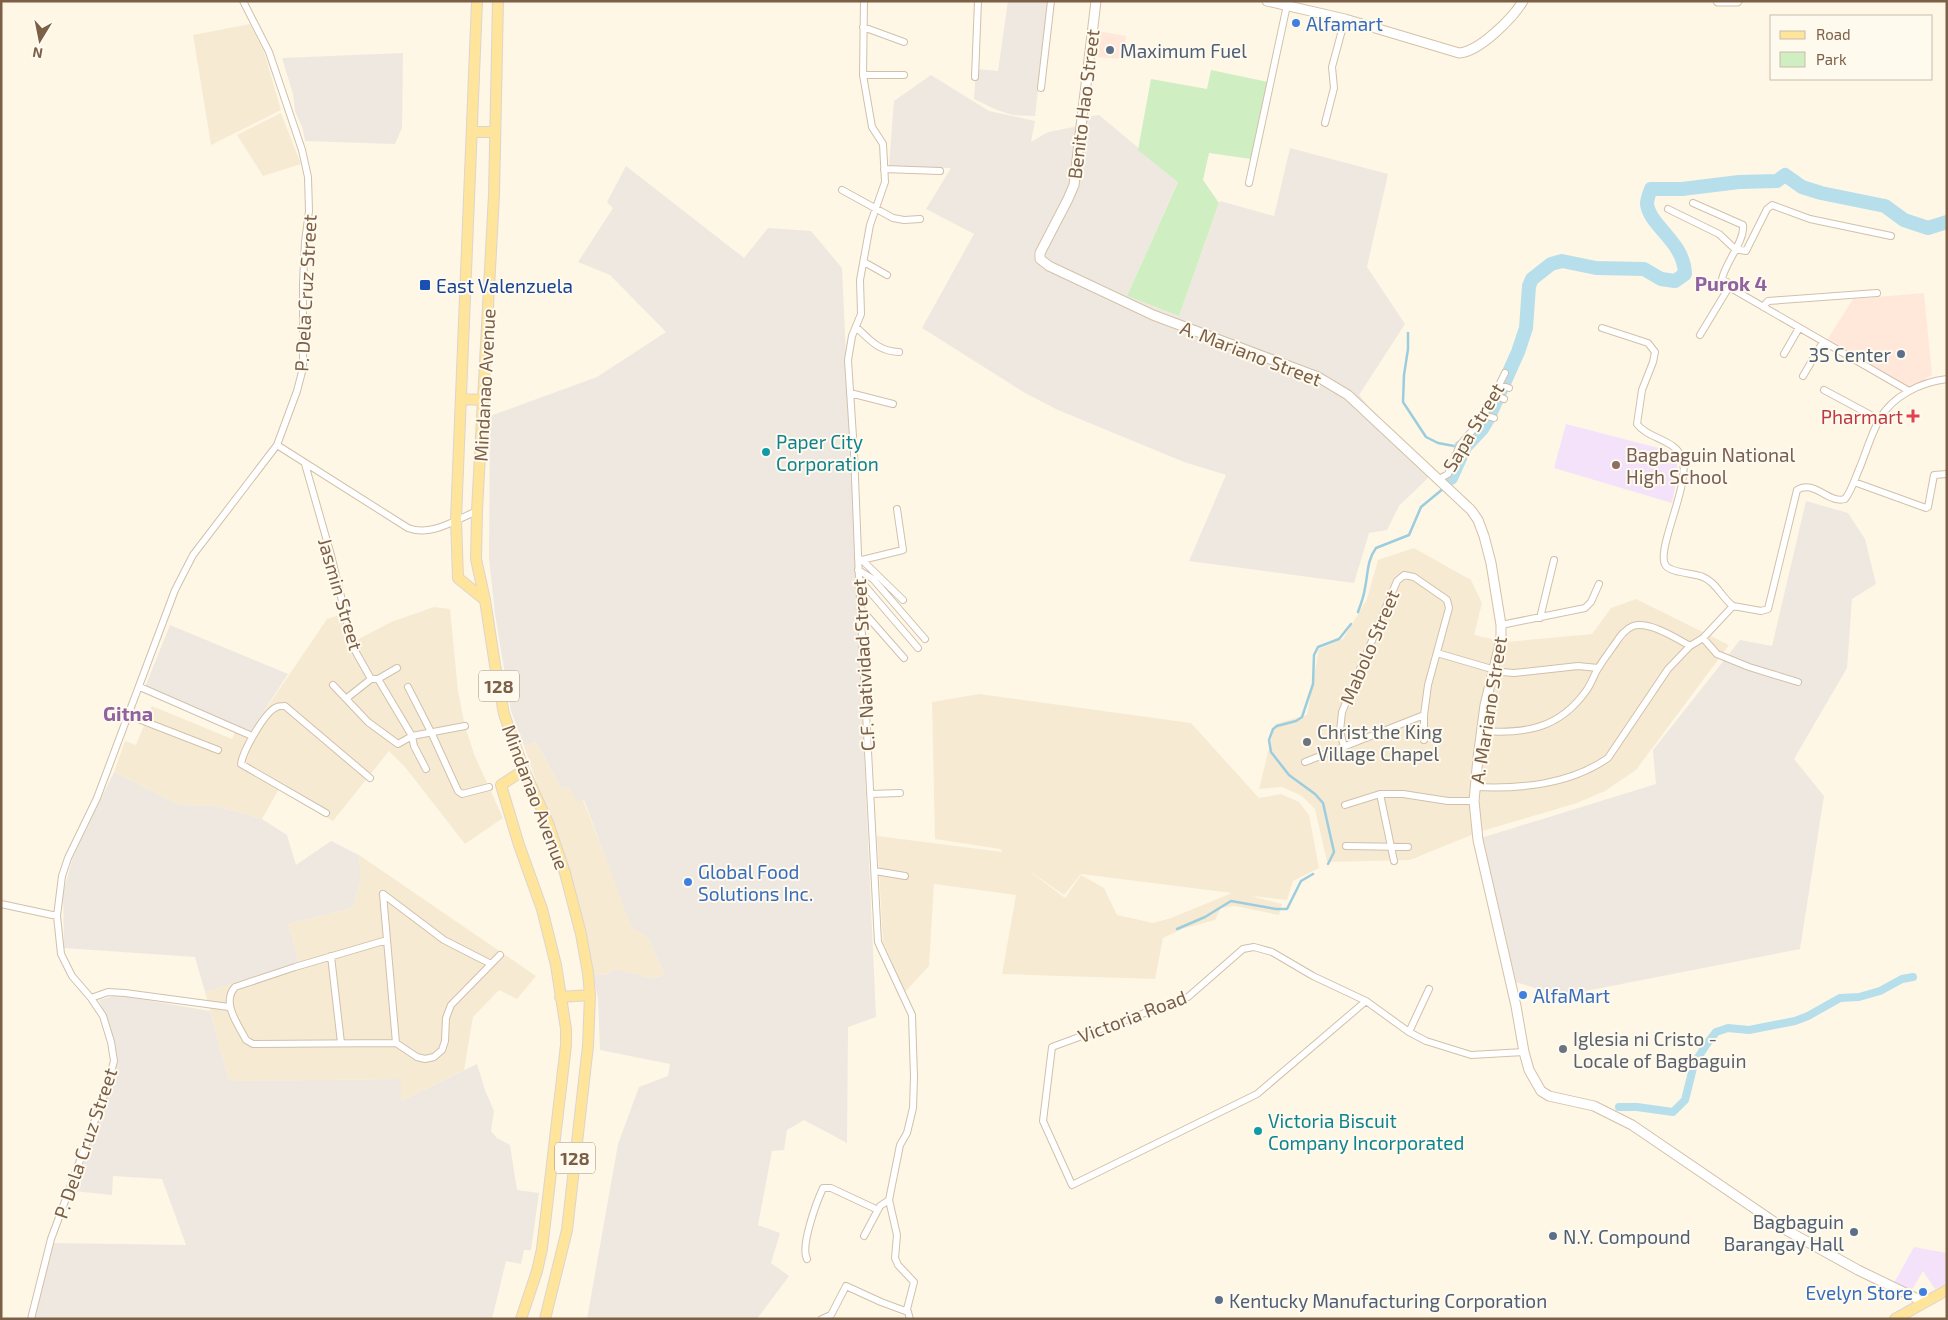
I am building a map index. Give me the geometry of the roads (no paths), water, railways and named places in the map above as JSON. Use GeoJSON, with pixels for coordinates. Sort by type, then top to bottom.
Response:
{"type":"FeatureCollection","features":[{"type":"Feature","properties":{"kind":"main road","name":"Mindanao Avenue"},"geometry":{"type":"LineString","coordinates":[[477,1],[456,519],[458,578],[485,600]]}},
{"type":"Feature","properties":{"kind":"main road","name":"Mindanao Avenue"},"geometry":{"type":"LineString","coordinates":[[498,1],[494,195],[476,559],[485,600],[504,714],[524,770],[548,823],[565,873],[581,934],[590,995],[588,1046],[567,1230],[545,1319]]}},
{"type":"Feature","properties":{"kind":"main road"},"geometry":{"type":"LineString","coordinates":[[473,132],[495,132]]}},
{"type":"Feature","properties":{"kind":"main road"},"geometry":{"type":"LineString","coordinates":[[461,399],[483,400]]}},
{"type":"Feature","properties":{"kind":"main road","name":"Mindanao Avenue"},"geometry":{"type":"LineString","coordinates":[[521,1319],[537,1271],[546,1223],[566,1044],[566,1029],[556,965],[542,909],[501,785],[524,770]]}},
{"type":"Feature","properties":{"kind":"main road"},"geometry":{"type":"LineString","coordinates":[[560,997],[590,995]]}},
{"type":"Feature","properties":{"kind":"main road"},"geometry":{"type":"LineString","coordinates":[[1895,1319],[1947,1290]]}},
{"type":"Feature","properties":{"kind":"street","name":"P. Dela Cruz Street"},"geometry":{"type":"LineString","coordinates":[[31,1319],[51,1239],[106,1090],[114,1061],[114,1052],[108,1028],[92,998],[72,976],[61,954],[57,916],[62,876],[68,858],[97,798],[175,590],[193,555],[277,445],[297,391],[303,368],[304,242],[309,211],[308,177],[302,150],[269,52],[243,1]]}},
{"type":"Feature","properties":{"kind":"street","name":"C.F. Natividad Street"},"geometry":{"type":"LineString","coordinates":[[864,1],[863,75],[872,127],[883,144],[885,182],[877,210],[870,225],[860,288],[861,314],[848,354],[860,559],[858,579],[878,942],[912,1015],[913,1108],[907,1133],[900,1145],[889,1200],[897,1235],[895,1258],[898,1265],[914,1282],[909,1315]]}},
{"type":"Feature","properties":{"kind":"street"},"geometry":{"type":"LineString","coordinates":[[975,77],[978,1]]}},
{"type":"Feature","properties":{"kind":"street"},"geometry":{"type":"LineString","coordinates":[[1041,88],[1051,1]]}},
{"type":"Feature","properties":{"kind":"street","name":"Benito Hao Street"},"geometry":{"type":"LineString","coordinates":[[1040,259],[1040,253],[1074,185],[1096,1]]}},
{"type":"Feature","properties":{"kind":"street"},"geometry":{"type":"LineString","coordinates":[[1267,1],[1345,19],[1452,52],[1464,53],[1478,45],[1501,27],[1523,1]]}},
{"type":"Feature","properties":{"kind":"street"},"geometry":{"type":"LineString","coordinates":[[1718,1],[1737,1]]}},
{"type":"Feature","properties":{"kind":"street"},"geometry":{"type":"LineString","coordinates":[[1249,183],[1287,6]]}},
{"type":"Feature","properties":{"kind":"street"},"geometry":{"type":"LineString","coordinates":[[1325,123],[1334,88],[1332,67],[1345,19]]}},
{"type":"Feature","properties":{"kind":"street"},"geometry":{"type":"LineString","coordinates":[[863,27],[904,42]]}},
{"type":"Feature","properties":{"kind":"street"},"geometry":{"type":"LineString","coordinates":[[863,75],[904,75]]}},
{"type":"Feature","properties":{"kind":"street"},"geometry":{"type":"LineString","coordinates":[[884,169],[940,171]]}},
{"type":"Feature","properties":{"kind":"street"},"geometry":{"type":"LineString","coordinates":[[842,190],[896,219],[920,219]]}},
{"type":"Feature","properties":{"kind":"street"},"geometry":{"type":"LineString","coordinates":[[1693,203],[1743,224],[1743,230],[1722,279],[1727,282],[1729,287],[1909,392]]}},
{"type":"Feature","properties":{"kind":"street"},"geometry":{"type":"LineString","coordinates":[[1668,209],[1719,234],[1735,249],[1746,252],[1767,209],[1772,204],[1810,219],[1891,236]]}},
{"type":"Feature","properties":{"kind":"street","name":"A. Mariano Street"},"geometry":{"type":"LineString","coordinates":[[1040,259],[1049,266],[1087,286],[1153,315],[1318,377],[1348,395],[1471,510],[1478,520],[1484,536],[1491,563],[1501,625],[1501,640],[1493,668],[1481,731],[1475,787],[1474,801],[1478,840],[1516,1006],[1524,1052],[1533,1078],[1545,1094],[1594,1106],[1632,1125],[1786,1230],[1858,1270],[1924,1302]]}},
{"type":"Feature","properties":{"kind":"street"},"geometry":{"type":"LineString","coordinates":[[864,262],[887,275]]}},
{"type":"Feature","properties":{"kind":"street"},"geometry":{"type":"LineString","coordinates":[[1700,335],[1729,287]]}},
{"type":"Feature","properties":{"kind":"street"},"geometry":{"type":"LineString","coordinates":[[1764,307],[1768,301],[1877,293]]}},
{"type":"Feature","properties":{"kind":"street"},"geometry":{"type":"LineString","coordinates":[[856,326],[875,345],[887,352],[899,352]]}},
{"type":"Feature","properties":{"kind":"street"},"geometry":{"type":"LineString","coordinates":[[1602,328],[1648,343],[1655,352],[1642,390],[1637,424],[1641,429],[1665,441],[1678,451],[1682,458],[1684,473],[1667,542],[1665,566],[1670,569],[1703,576],[1710,580],[1733,606],[1761,611],[1768,608],[1797,490],[1802,487],[1810,487],[1842,501],[1848,495],[1880,420],[1889,407],[1909,392],[1932,381],[1947,379]]}},
{"type":"Feature","properties":{"kind":"street"},"geometry":{"type":"LineString","coordinates":[[1784,354],[1799,328]]}},
{"type":"Feature","properties":{"kind":"street"},"geometry":{"type":"LineString","coordinates":[[1803,376],[1823,342]]}},
{"type":"Feature","properties":{"kind":"street","name":"Sapa Street"},"geometry":{"type":"LineString","coordinates":[[1443,483],[1460,445],[1488,416],[1499,397],[1504,386],[1504,373]]}},
{"type":"Feature","properties":{"kind":"street"},"geometry":{"type":"LineString","coordinates":[[1824,390],[1880,420]]}},
{"type":"Feature","properties":{"kind":"street"},"geometry":{"type":"LineString","coordinates":[[850,393],[893,404]]}},
{"type":"Feature","properties":{"kind":"street"},"geometry":{"type":"LineString","coordinates":[[277,445],[408,528],[416,531],[433,530],[477,511]]}},
{"type":"Feature","properties":{"kind":"street","name":"Jasmin Street"},"geometry":{"type":"LineString","coordinates":[[305,464],[354,646],[412,736],[426,769]]}},
{"type":"Feature","properties":{"kind":"street"},"geometry":{"type":"LineString","coordinates":[[1854,482],[1926,508],[1928,507],[1934,475],[1947,474]]}},
{"type":"Feature","properties":{"kind":"street"},"geometry":{"type":"LineString","coordinates":[[860,559],[903,550],[897,509]]}},
{"type":"Feature","properties":{"kind":"street"},"geometry":{"type":"LineString","coordinates":[[860,559],[903,600]]}},
{"type":"Feature","properties":{"kind":"street"},"geometry":{"type":"LineString","coordinates":[[1540,618],[1554,560]]}},
{"type":"Feature","properties":{"kind":"street"},"geometry":{"type":"LineString","coordinates":[[858,570],[873,579],[925,639]]}},
{"type":"Feature","properties":{"kind":"street","name":"Mabolo Street"},"geometry":{"type":"LineString","coordinates":[[1344,747],[1340,731],[1342,712],[1400,577],[1404,575],[1414,577],[1443,597],[1449,604],[1437,653]]}},
{"type":"Feature","properties":{"kind":"street"},"geometry":{"type":"LineString","coordinates":[[858,579],[918,648]]}},
{"type":"Feature","properties":{"kind":"street"},"geometry":{"type":"LineString","coordinates":[[1501,625],[1585,608],[1591,602],[1599,584]]}},
{"type":"Feature","properties":{"kind":"street"},"geometry":{"type":"LineString","coordinates":[[1475,787],[1535,786],[1569,777],[1603,762],[1617,747],[1668,669],[1690,646],[1703,638],[1733,606]]}},
{"type":"Feature","properties":{"kind":"street"},"geometry":{"type":"LineString","coordinates":[[860,608],[904,658]]}},
{"type":"Feature","properties":{"kind":"street"},"geometry":{"type":"LineString","coordinates":[[1481,731],[1518,732],[1536,728],[1560,718],[1587,690],[1598,668],[1624,631],[1634,626],[1645,626],[1668,633],[1690,646]]}},
{"type":"Feature","properties":{"kind":"street"},"geometry":{"type":"LineString","coordinates":[[1703,638],[1717,654],[1749,667],[1798,682]]}},
{"type":"Feature","properties":{"kind":"street"},"geometry":{"type":"LineString","coordinates":[[1424,740],[1424,716],[1428,685],[1437,653],[1514,673],[1570,666],[1598,668]]}},
{"type":"Feature","properties":{"kind":"street"},"geometry":{"type":"LineString","coordinates":[[347,698],[375,679],[397,668]]}},
{"type":"Feature","properties":{"kind":"street"},"geometry":{"type":"LineString","coordinates":[[333,685],[368,722],[398,744],[412,736],[465,726]]}},
{"type":"Feature","properties":{"kind":"street"},"geometry":{"type":"LineString","coordinates":[[140,687],[252,736]]}},
{"type":"Feature","properties":{"kind":"street"},"geometry":{"type":"LineString","coordinates":[[408,687],[458,791],[462,794],[489,787]]}},
{"type":"Feature","properties":{"kind":"street"},"geometry":{"type":"LineString","coordinates":[[326,813],[242,765],[243,755],[252,736],[278,706],[285,706],[370,778]]}},
{"type":"Feature","properties":{"kind":"street"},"geometry":{"type":"LineString","coordinates":[[128,715],[218,750]]}},
{"type":"Feature","properties":{"kind":"street"},"geometry":{"type":"LineString","coordinates":[[1305,762],[1424,716]]}},
{"type":"Feature","properties":{"kind":"street"},"geometry":{"type":"LineString","coordinates":[[870,794],[900,793]]}},
{"type":"Feature","properties":{"kind":"street"},"geometry":{"type":"LineString","coordinates":[[1380,794],[1394,861]]}},
{"type":"Feature","properties":{"kind":"street"},"geometry":{"type":"LineString","coordinates":[[1345,805],[1380,794],[1403,794],[1448,801],[1474,801]]}},
{"type":"Feature","properties":{"kind":"street"},"geometry":{"type":"LineString","coordinates":[[1346,846],[1408,847]]}},
{"type":"Feature","properties":{"kind":"street"},"geometry":{"type":"LineString","coordinates":[[874,871],[905,876]]}},
{"type":"Feature","properties":{"kind":"street"},"geometry":{"type":"LineString","coordinates":[[396,1043],[383,894],[444,940],[491,964]]}},
{"type":"Feature","properties":{"kind":"street"},"geometry":{"type":"LineString","coordinates":[[1,904],[57,916]]}},
{"type":"Feature","properties":{"kind":"street"},"geometry":{"type":"LineString","coordinates":[[387,940],[241,984],[230,992],[229,1006],[246,1040],[253,1044],[396,1043],[417,1057],[425,1059],[434,1057],[442,1050],[445,1041],[447,1012],[451,1005],[500,955]]}},
{"type":"Feature","properties":{"kind":"street","name":"Victoria Road"},"geometry":{"type":"LineString","coordinates":[[1366,1001],[1257,1094],[1072,1185],[1043,1121],[1052,1047],[1188,997],[1243,950],[1254,947],[1272,952],[1313,976],[1366,1001],[1409,1032],[1426,1041],[1471,1055],[1524,1052]]}},
{"type":"Feature","properties":{"kind":"street"},"geometry":{"type":"LineString","coordinates":[[331,956],[341,1043]]}},
{"type":"Feature","properties":{"kind":"street"},"geometry":{"type":"LineString","coordinates":[[1409,1032],[1429,989]]}},
{"type":"Feature","properties":{"kind":"street"},"geometry":{"type":"LineString","coordinates":[[92,998],[108,992],[229,1006]]}},
{"type":"Feature","properties":{"kind":"street"},"geometry":{"type":"LineString","coordinates":[[807,1259],[805,1252],[807,1234],[823,1188],[831,1188],[878,1210]]}},
{"type":"Feature","properties":{"kind":"street"},"geometry":{"type":"LineString","coordinates":[[864,1236],[878,1210],[884,1202],[889,1200]]}},
{"type":"Feature","properties":{"kind":"street"},"geometry":{"type":"LineString","coordinates":[[822,1319],[831,1315],[846,1286],[909,1315]]}},
{"type":"Feature","properties":{"kind":"waterway"},"geometry":{"type":"LineString","coordinates":[[1461,447],[1465,447],[1482,429],[1488,419],[1518,352],[1526,328],[1529,286],[1532,279],[1551,264],[1562,261],[1596,268],[1644,269],[1661,279],[1675,281],[1685,274],[1679,252],[1649,212],[1647,202],[1651,189],[1682,189],[1739,182],[1777,181],[1785,175],[1802,187],[1821,193],[1885,206],[1904,220],[1928,228],[1947,222]]}},
{"type":"Feature","properties":{"kind":"waterway"},"geometry":{"type":"LineString","coordinates":[[1408,333],[1403,402],[1426,437],[1438,443],[1454,446]]}},
{"type":"Feature","properties":{"kind":"waterway"},"geometry":{"type":"LineString","coordinates":[[1451,478],[1465,447]]}},
{"type":"Feature","properties":{"kind":"waterway"},"geometry":{"type":"LineString","coordinates":[[1358,612],[1364,594],[1369,562],[1376,548],[1409,535],[1421,507],[1444,488]]}},
{"type":"Feature","properties":{"kind":"waterway"},"geometry":{"type":"LineString","coordinates":[[1328,864],[1334,852],[1323,803],[1315,794],[1289,775],[1271,752],[1269,740],[1273,729],[1277,726],[1296,721],[1302,717],[1313,684],[1314,655],[1318,647],[1339,639],[1351,624]]}},
{"type":"Feature","properties":{"kind":"waterway"},"geometry":{"type":"LineString","coordinates":[[1177,929],[1205,917],[1231,901],[1276,909],[1287,909],[1301,881],[1313,874]]}},
{"type":"Feature","properties":{"kind":"waterway"},"geometry":{"type":"LineString","coordinates":[[1619,1107],[1637,1107],[1673,1112],[1685,1100],[1694,1064],[1716,1032],[1728,1028],[1749,1030],[1795,1021],[1840,998],[1859,997],[1880,991],[1902,979],[1913,977]]}},
{"type":"Feature","properties":{"kind":"place","name":"Alfamart"},"geometry":{"type":"Point","coordinates":[1296,23]}},
{"type":"Feature","properties":{"kind":"place","name":"Maximum Fuel"},"geometry":{"type":"Point","coordinates":[1110,50]}},
{"type":"Feature","properties":{"kind":"place","name":"East Valenzuela"},"geometry":{"type":"Point","coordinates":[425,285]}},
{"type":"Feature","properties":{"kind":"place","name":"3S Center"},"geometry":{"type":"Point","coordinates":[1901,354]}},
{"type":"Feature","properties":{"kind":"place","name":"Pharmart"},"geometry":{"type":"Point","coordinates":[1913,416]}},
{"type":"Feature","properties":{"kind":"place","name":"Paper City Corporation"},"geometry":{"type":"Point","coordinates":[766,452]}},
{"type":"Feature","properties":{"kind":"place","name":"Bagbaguin National High School"},"geometry":{"type":"Point","coordinates":[1616,465]}},
{"type":"Feature","properties":{"kind":"place","name":"Christ the King Village Chapel"},"geometry":{"type":"Point","coordinates":[1307,742]}},
{"type":"Feature","properties":{"kind":"place","name":"Global Food Solutions Inc."},"geometry":{"type":"Point","coordinates":[688,882]}},
{"type":"Feature","properties":{"kind":"place","name":"AlfaMart"},"geometry":{"type":"Point","coordinates":[1523,995]}},
{"type":"Feature","properties":{"kind":"place","name":"Iglesia ni Cristo - Locale of Bagbaguin"},"geometry":{"type":"Point","coordinates":[1563,1049]}},
{"type":"Feature","properties":{"kind":"place","name":"Victoria Biscuit Company Incorporated"},"geometry":{"type":"Point","coordinates":[1258,1131]}},
{"type":"Feature","properties":{"kind":"place","name":"Bagbaguin Barangay Hall"},"geometry":{"type":"Point","coordinates":[1854,1232]}},
{"type":"Feature","properties":{"kind":"place","name":"N.Y. Compound"},"geometry":{"type":"Point","coordinates":[1553,1236]}},
{"type":"Feature","properties":{"kind":"place","name":"Evelyn Store"},"geometry":{"type":"Point","coordinates":[1923,1292]}},
{"type":"Feature","properties":{"kind":"place","name":"Kentucky Manufacturing Corporation"},"geometry":{"type":"Point","coordinates":[1219,1300]}},
{"type":"Feature","properties":{"kind":"district","name":"Purok 4"},"geometry":{"type":"Point","coordinates":[1731,283]}},
{"type":"Feature","properties":{"kind":"district","name":"Gitna"},"geometry":{"type":"Point","coordinates":[128,713]}}]}
